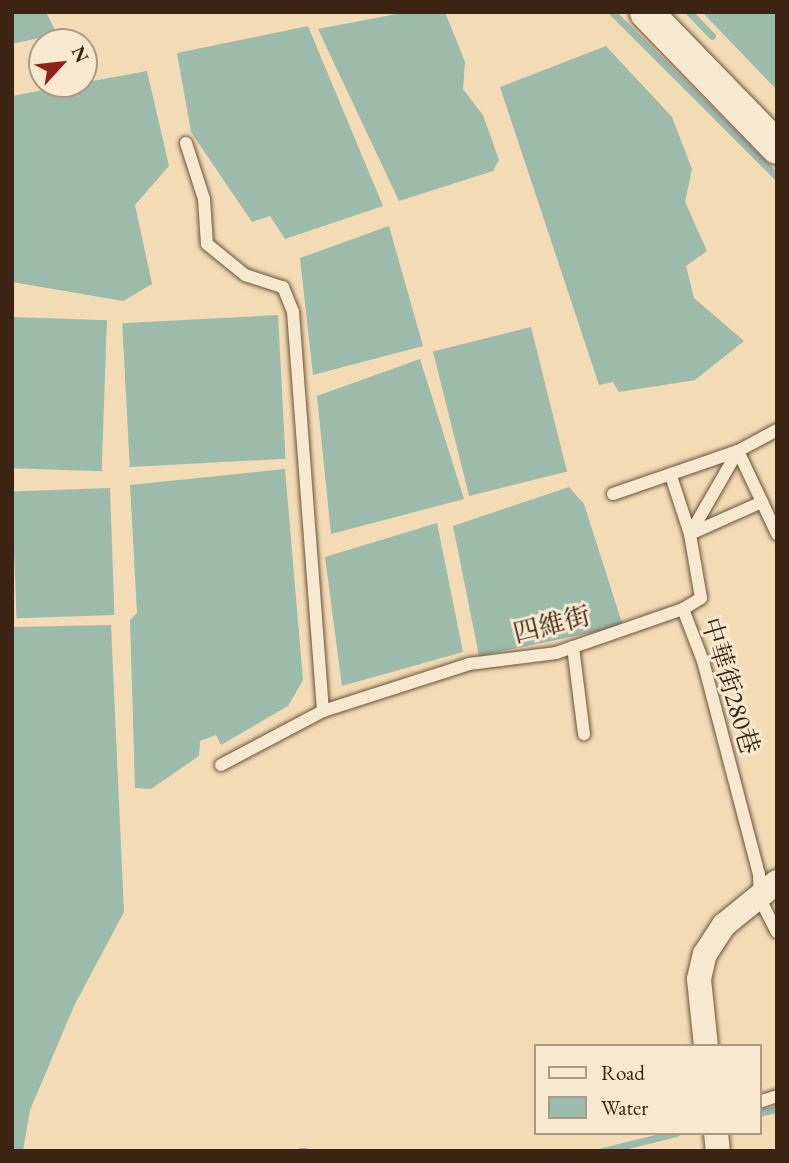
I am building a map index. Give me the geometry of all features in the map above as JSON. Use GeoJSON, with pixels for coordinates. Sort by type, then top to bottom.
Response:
{"type":"FeatureCollection","features":[{"type":"Feature","properties":{"kind":"main road"},"geometry":{"type":"LineString","coordinates":[[646,12],[777,147]]}},
{"type":"Feature","properties":{"kind":"street"},"geometry":{"type":"LineString","coordinates":[[706,1044],[699,979],[705,954],[724,925],[769,890]]}},
{"type":"Feature","properties":{"kind":"lane"},"geometry":{"type":"LineString","coordinates":[[186,143],[204,199],[207,244],[245,275],[283,287],[293,312],[323,711]]}},
{"type":"Feature","properties":{"kind":"lane"},"geometry":{"type":"LineString","coordinates":[[613,494],[738,451],[777,430]]}},
{"type":"Feature","properties":{"kind":"lane"},"geometry":{"type":"LineString","coordinates":[[738,451],[777,534]]}},
{"type":"Feature","properties":{"kind":"lane"},"geometry":{"type":"LineString","coordinates":[[690,534],[738,451]]}},
{"type":"Feature","properties":{"kind":"lane"},"geometry":{"type":"LineString","coordinates":[[671,476],[690,534],[701,598],[684,609]]}},
{"type":"Feature","properties":{"kind":"lane"},"geometry":{"type":"LineString","coordinates":[[690,534],[762,502]]}},
{"type":"Feature","properties":{"kind":"lane","name":"四維街"},"geometry":{"type":"LineString","coordinates":[[221,765],[323,711],[470,664],[573,647],[684,609]]}},
{"type":"Feature","properties":{"kind":"lane","name":"中華街280巷"},"geometry":{"type":"LineString","coordinates":[[684,609],[703,661],[759,874],[769,890],[777,932]]}},
{"type":"Feature","properties":{"kind":"lane"},"geometry":{"type":"LineString","coordinates":[[573,647],[584,734]]}},
{"type":"Feature","properties":{"kind":"water"},"geometry":{"type":"Polygon","coordinates":[[[12,12],[46,12],[54,28],[28,28],[28,40],[12,44],[12,12]]]}},
{"type":"Feature","properties":{"kind":"water"},"geometry":{"type":"Polygon","coordinates":[[[407,12],[445,12],[465,62],[463,89],[483,115],[499,160],[493,171],[399,201],[318,29],[407,12]]]}},
{"type":"Feature","properties":{"kind":"water"},"geometry":{"type":"Polygon","coordinates":[[[702,12],[777,12],[777,90],[702,12]]]}},
{"type":"Feature","properties":{"kind":"water"},"geometry":{"type":"Polygon","coordinates":[[[308,26],[383,206],[285,239],[270,216],[252,222],[191,132],[177,53],[308,26]]]}},
{"type":"Feature","properties":{"kind":"water"},"geometry":{"type":"Polygon","coordinates":[[[606,46],[672,117],[692,169],[685,202],[707,251],[686,266],[694,298],[744,341],[695,380],[619,392],[613,382],[599,385],[500,87],[606,46]]]}},
{"type":"Feature","properties":{"kind":"water"},"geometry":{"type":"Polygon","coordinates":[[[147,71],[169,166],[135,205],[152,284],[123,301],[12,282],[12,96],[28,93],[28,98],[98,98],[98,80],[147,71]]]}},
{"type":"Feature","properties":{"kind":"water"},"geometry":{"type":"Polygon","coordinates":[[[389,226],[423,346],[313,375],[300,258],[389,226]]]}},
{"type":"Feature","properties":{"kind":"water"},"geometry":{"type":"Polygon","coordinates":[[[278,315],[286,459],[130,467],[122,323],[278,315]]]}},
{"type":"Feature","properties":{"kind":"water"},"geometry":{"type":"Polygon","coordinates":[[[12,317],[107,320],[102,471],[12,468],[12,317]]]}},
{"type":"Feature","properties":{"kind":"water"},"geometry":{"type":"Polygon","coordinates":[[[531,327],[567,472],[469,496],[433,351],[531,327]]]}},
{"type":"Feature","properties":{"kind":"water"},"geometry":{"type":"Polygon","coordinates":[[[420,359],[464,499],[331,534],[317,396],[420,359]]]}},
{"type":"Feature","properties":{"kind":"water"},"geometry":{"type":"Polygon","coordinates":[[[285,469],[303,680],[288,706],[221,745],[216,735],[200,741],[199,756],[151,789],[135,788],[130,620],[137,613],[130,485],[285,469]]]}},
{"type":"Feature","properties":{"kind":"water"},"geometry":{"type":"Polygon","coordinates":[[[569,487],[584,504],[623,626],[479,656],[453,526],[569,487]]]}},
{"type":"Feature","properties":{"kind":"water"},"geometry":{"type":"Polygon","coordinates":[[[110,488],[114,615],[16,618],[12,491],[110,488]]]}},
{"type":"Feature","properties":{"kind":"water"},"geometry":{"type":"Polygon","coordinates":[[[437,523],[463,652],[342,686],[325,557],[437,523]]]}},
{"type":"Feature","properties":{"kind":"water"},"geometry":{"type":"Polygon","coordinates":[[[111,625],[124,912],[74,1006],[30,1110],[23,1151],[12,1151],[12,627],[111,625]]]}},
{"type":"Feature","properties":{"kind":"waterway"},"geometry":{"type":"LineString","coordinates":[[612,12],[777,177]]}},
{"type":"Feature","properties":{"kind":"waterway"},"geometry":{"type":"LineString","coordinates":[[689,12],[712,36]]}},
{"type":"Feature","properties":{"kind":"waterway"},"geometry":{"type":"LineString","coordinates":[[761,1113],[777,1109]]}},
{"type":"Feature","properties":{"kind":"waterway"},"geometry":{"type":"LineString","coordinates":[[603,1151],[668,1135]]}},
{"type":"Feature","properties":{"kind":"waterway"},"geometry":{"type":"LineString","coordinates":[[300,1151],[305,1151]]}}]}
